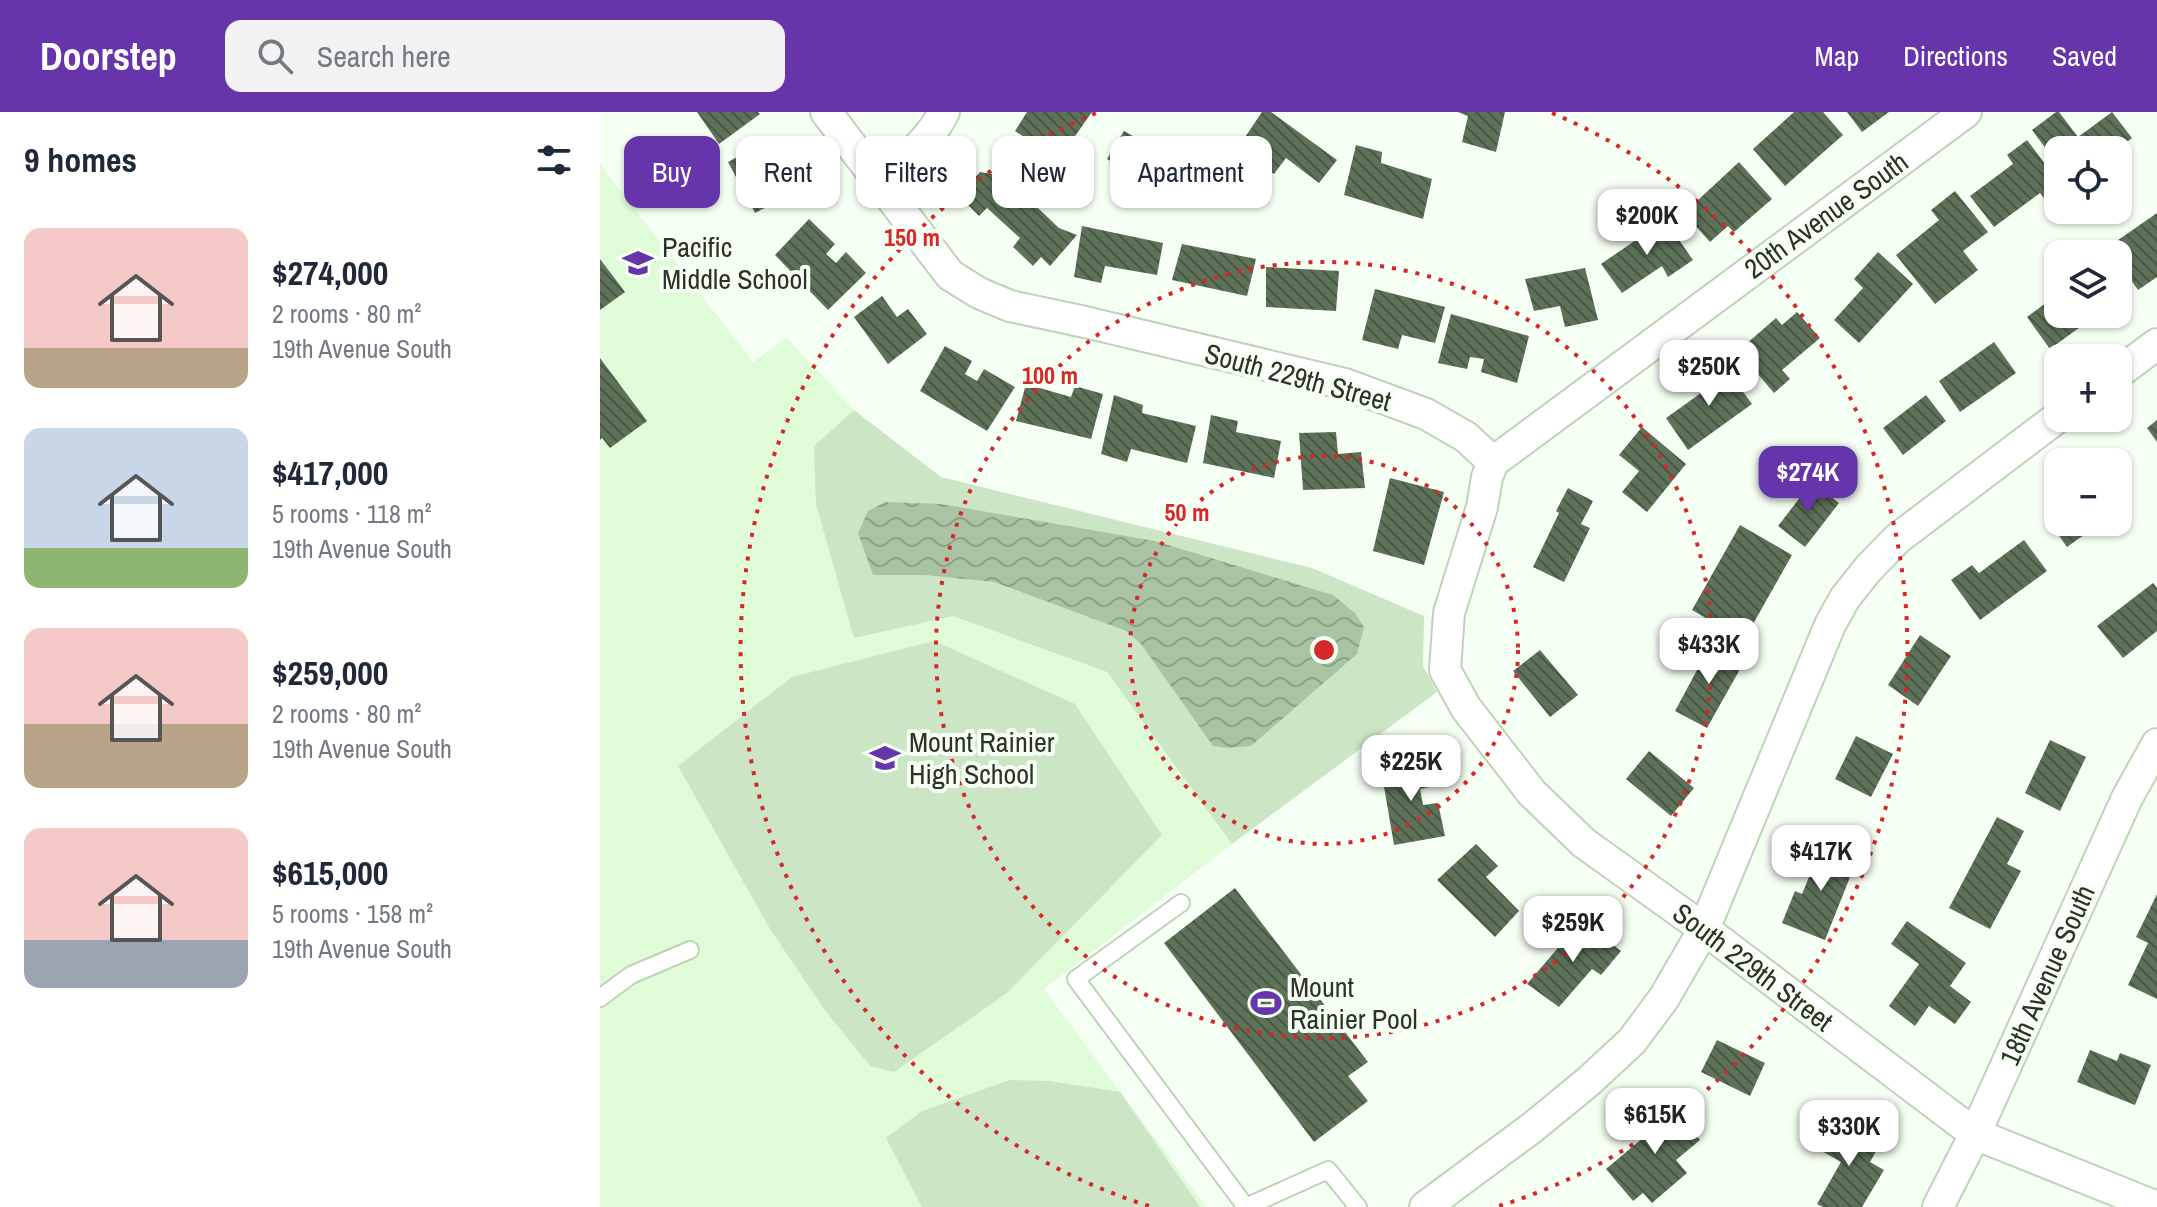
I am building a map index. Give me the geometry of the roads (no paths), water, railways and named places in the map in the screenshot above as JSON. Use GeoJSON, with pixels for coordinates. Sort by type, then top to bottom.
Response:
{"type":"FeatureCollection","features":[{"type":"Feature","properties":{"kind":"street","name":"South 229th Street"},"geometry":{"type":"LineString","coordinates":[[826,112],[856,152]]}},
{"type":"Feature","properties":{"kind":"street"},"geometry":{"type":"LineString","coordinates":[[929,136],[944,112]]}},
{"type":"Feature","properties":{"kind":"street","name":"20th Avenue South"},"geometry":{"type":"LineString","coordinates":[[1493,462],[1966,112]]}},
{"type":"Feature","properties":{"kind":"street","name":"South 229th Street"},"geometry":{"type":"LineString","coordinates":[[899,208],[950,275],[979,293],[1010,306],[1345,384],[1426,414],[1466,437],[1493,462],[1449,613],[1445,670],[1466,708],[1532,793],[1584,843],[1704,929],[1975,1134],[2157,1207]]}},
{"type":"Feature","properties":{"kind":"street"},"geometry":{"type":"LineString","coordinates":[[2132,363],[2157,344]]}},
{"type":"Feature","properties":{"kind":"street"},"geometry":{"type":"LineString","coordinates":[[1425,1207],[1533,1127],[1632,1041],[1664,998],[1704,929],[1830,625],[1845,598],[1897,539],[2044,428]]}},
{"type":"Feature","properties":{"kind":"street","name":"18th Avenue South"},"geometry":{"type":"LineString","coordinates":[[1938,1207],[1975,1134],[2127,798],[2157,744]]}},
{"type":"Feature","properties":{"kind":"lane"},"geometry":{"type":"LineString","coordinates":[[1181,903],[1076,979],[1246,1207],[1328,1170],[1358,1207]]}},
{"type":"Feature","properties":{"kind":"lane"},"geometry":{"type":"LineString","coordinates":[[600,998],[631,975],[690,950]]}},
{"type":"Feature","properties":{"kind":"water"},"geometry":{"type":"Polygon","coordinates":[[[885,502],[941,504],[1155,541],[1333,595],[1355,613],[1364,627],[1357,654],[1251,746],[1213,746],[1141,644],[1126,631],[994,582],[923,575],[873,575],[858,533],[868,511],[885,502]]]}},
{"type":"Feature","properties":{"kind":"place","name":"Pacific Middle School"},"geometry":{"type":"Point","coordinates":[638,263]}},
{"type":"Feature","properties":{"kind":"place","name":"Mount Rainier High School"},"geometry":{"type":"Point","coordinates":[885,758]}},
{"type":"Feature","properties":{"kind":"place","name":"Mount Rainier Pool"},"geometry":{"type":"Point","coordinates":[1266,1003]}}]}
